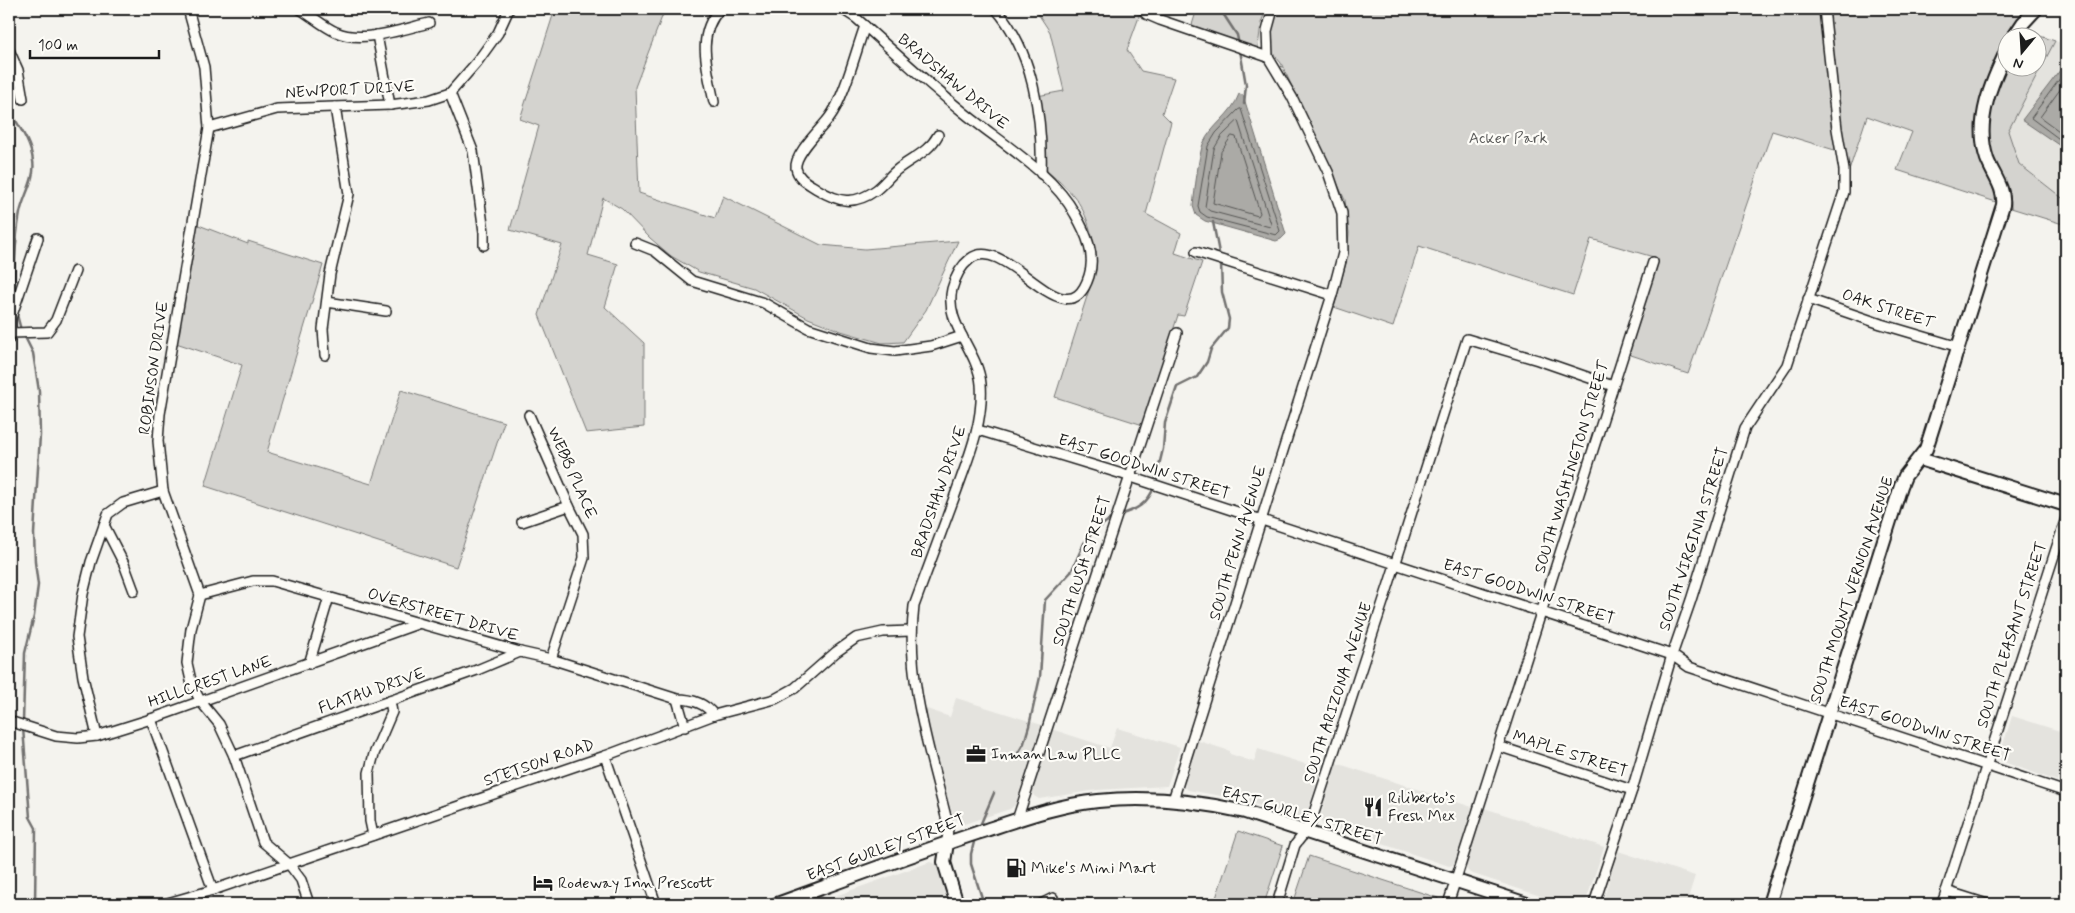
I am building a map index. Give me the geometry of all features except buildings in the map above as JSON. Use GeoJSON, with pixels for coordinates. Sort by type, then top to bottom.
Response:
{"type":"FeatureCollection","features":[{"type":"Feature","properties":{"kind":"street","name":"ROBINSON DRIVE"},"geometry":{"type":"LineString","coordinates":[[188,9],[204,67],[208,128],[160,414],[158,441],[163,491],[200,595]]}},
{"type":"Feature","properties":{"kind":"street"},"geometry":{"type":"LineString","coordinates":[[300,9],[314,13],[337,33],[352,37],[377,35],[429,23]]}},
{"type":"Feature","properties":{"kind":"street"},"geometry":{"type":"LineString","coordinates":[[484,245],[484,232],[473,151],[450,93],[477,62],[498,33],[509,9]]}},
{"type":"Feature","properties":{"kind":"street"},"geometry":{"type":"LineString","coordinates":[[714,102],[704,50],[707,28],[720,9]]}},
{"type":"Feature","properties":{"kind":"street","name":"BRADSHAW DRIVE"},"geometry":{"type":"LineString","coordinates":[[842,9],[865,26],[961,110],[1058,189],[1074,212],[1086,237],[1091,253],[1091,270],[1086,286],[1076,296],[1063,298],[1049,294],[1008,262],[990,254],[975,256],[963,264],[952,290],[951,307],[962,336],[977,363],[981,384],[978,430],[914,606],[911,631],[914,681],[948,825],[948,843]]}},
{"type":"Feature","properties":{"kind":"street"},"geometry":{"type":"LineString","coordinates":[[996,9],[1015,34],[1028,67],[1042,141],[1041,174]]}},
{"type":"Feature","properties":{"kind":"street"},"geometry":{"type":"LineString","coordinates":[[1142,9],[1146,14],[1160,20],[1268,57],[1268,32],[1273,9]]}},
{"type":"Feature","properties":{"kind":"street","name":"SOUTH VIRGINIA STREET"},"geometry":{"type":"LineString","coordinates":[[1594,904],[1632,790],[1672,655],[1745,428],[1787,365],[1844,192],[1844,170],[1837,129],[1824,9]]}},
{"type":"Feature","properties":{"kind":"street"},"geometry":{"type":"LineString","coordinates":[[2020,28],[2036,9]]}},
{"type":"Feature","properties":{"kind":"street"},"geometry":{"type":"LineString","coordinates":[[865,26],[831,116],[798,156],[796,167],[800,178],[832,198],[850,202],[863,198],[877,190],[896,170],[925,152],[938,135]]}},
{"type":"Feature","properties":{"kind":"street"},"geometry":{"type":"LineString","coordinates":[[377,35],[390,105]]}},
{"type":"Feature","properties":{"kind":"street"},"geometry":{"type":"LineString","coordinates":[[9,50],[18,70],[23,99]]}},
{"type":"Feature","properties":{"kind":"street","name":"SOUTH PENN AVENUE"},"geometry":{"type":"LineString","coordinates":[[1172,800],[1332,296],[1343,253],[1342,213],[1324,163],[1292,97],[1268,57]]}},
{"type":"Feature","properties":{"kind":"street","name":"SOUTH MOUNT VERNON AVENUE"},"geometry":{"type":"LineString","coordinates":[[1768,904],[1901,486],[1913,464],[1920,459],[1926,449],[2003,205],[2002,189],[1987,159],[1982,138],[1982,124],[1988,98],[1998,73]]}},
{"type":"Feature","properties":{"kind":"street","name":"NEWPORT DRIVE"},"geometry":{"type":"LineString","coordinates":[[208,128],[277,109],[390,105],[429,100],[450,93]]}},
{"type":"Feature","properties":{"kind":"street"},"geometry":{"type":"LineString","coordinates":[[325,355],[324,329],[330,274],[349,194],[335,107]]}},
{"type":"Feature","properties":{"kind":"street"},"geometry":{"type":"LineString","coordinates":[[38,238],[11,318],[10,336],[47,332],[56,320],[75,271]]}},
{"type":"Feature","properties":{"kind":"street"},"geometry":{"type":"LineString","coordinates":[[635,243],[654,251],[692,281],[764,304],[808,328],[871,348],[895,351],[931,346],[962,336]]}},
{"type":"Feature","properties":{"kind":"street"},"geometry":{"type":"LineString","coordinates":[[1196,252],[1332,296]]}},
{"type":"Feature","properties":{"kind":"street","name":"SOUTH WASHINGTON STREET"},"geometry":{"type":"LineString","coordinates":[[1448,904],[1653,262]]}},
{"type":"Feature","properties":{"kind":"street","name":"OAK STREET"},"geometry":{"type":"LineString","coordinates":[[1808,299],[1881,324],[1959,347]]}},
{"type":"Feature","properties":{"kind":"street"},"geometry":{"type":"LineString","coordinates":[[327,302],[386,311]]}},
{"type":"Feature","properties":{"kind":"street","name":"SOUTH RUSH STREET"},"geometry":{"type":"LineString","coordinates":[[1017,820],[1128,476],[1177,333]]}},
{"type":"Feature","properties":{"kind":"street","name":"SOUTH ARIZONA AVENUE"},"geometry":{"type":"LineString","coordinates":[[1277,904],[1295,845],[1306,831],[1312,819],[1467,340],[1538,360],[1613,386]]}},
{"type":"Feature","properties":{"kind":"street","name":"WEBB PLACE"},"geometry":{"type":"LineString","coordinates":[[529,415],[583,534],[584,558],[551,659]]}},
{"type":"Feature","properties":{"kind":"street","name":"EAST GOODWIN STREET"},"geometry":{"type":"LineString","coordinates":[[978,430],[1128,476],[1672,655],[1689,667],[2066,792]]}},
{"type":"Feature","properties":{"kind":"street"},"geometry":{"type":"LineString","coordinates":[[1920,459],[2066,505]]}},
{"type":"Feature","properties":{"kind":"street"},"geometry":{"type":"LineString","coordinates":[[97,736],[83,677],[77,637],[87,578],[108,514],[123,503],[163,491]]}},
{"type":"Feature","properties":{"kind":"street"},"geometry":{"type":"LineString","coordinates":[[522,522],[569,506]]}},
{"type":"Feature","properties":{"kind":"street","name":"SOUTH PLEASANT STREET"},"geometry":{"type":"LineString","coordinates":[[1943,902],[2066,518]]}},
{"type":"Feature","properties":{"kind":"street"},"geometry":{"type":"LineString","coordinates":[[104,525],[124,564],[134,591]]}},
{"type":"Feature","properties":{"kind":"street","name":"OVERSTREET DRIVE"},"geometry":{"type":"LineString","coordinates":[[200,595],[253,582],[272,581],[417,624],[551,659],[677,699],[687,699],[708,706],[714,715]]}},
{"type":"Feature","properties":{"kind":"street"},"geometry":{"type":"LineString","coordinates":[[200,595],[191,629],[188,663],[192,685],[200,702],[219,724],[234,756],[263,842],[289,864],[301,880],[309,904]]}},
{"type":"Feature","properties":{"kind":"street"},"geometry":{"type":"LineString","coordinates":[[309,664],[329,598]]}},
{"type":"Feature","properties":{"kind":"street","name":"HILLCREST LANE"},"geometry":{"type":"LineString","coordinates":[[9,721],[56,736],[78,738],[97,736],[309,664],[417,624]]}},
{"type":"Feature","properties":{"kind":"street","name":"STETSON ROAD"},"geometry":{"type":"LineString","coordinates":[[164,904],[213,890],[605,756],[714,715],[775,699],[795,688],[836,652],[856,638],[883,632],[911,631]]}},
{"type":"Feature","properties":{"kind":"street","name":"FLATAU DRIVE"},"geometry":{"type":"LineString","coordinates":[[234,756],[477,670],[520,652]]}},
{"type":"Feature","properties":{"kind":"street"},"geometry":{"type":"LineString","coordinates":[[677,699],[685,727]]}},
{"type":"Feature","properties":{"kind":"street"},"geometry":{"type":"LineString","coordinates":[[373,835],[370,821],[369,773],[374,754],[392,712],[390,701]]}},
{"type":"Feature","properties":{"kind":"street"},"geometry":{"type":"LineString","coordinates":[[151,719],[213,890]]}},
{"type":"Feature","properties":{"kind":"street","name":"MAPLE STREET"},"geometry":{"type":"LineString","coordinates":[[1498,746],[1632,790]]}},
{"type":"Feature","properties":{"kind":"street"},"geometry":{"type":"LineString","coordinates":[[605,756],[656,904]]}},
{"type":"Feature","properties":{"kind":"street","name":"EAST GURLEY STREET"},"geometry":{"type":"LineString","coordinates":[[777,904],[1017,820],[1060,808],[1098,801],[1135,799],[1172,800],[1232,809],[1306,831],[1527,904]]}},
{"type":"Feature","properties":{"kind":"street"},"geometry":{"type":"LineString","coordinates":[[948,843],[944,862],[957,904]]}},
{"type":"Feature","properties":{"kind":"street"},"geometry":{"type":"LineString","coordinates":[[1946,891],[1987,904]]}},
{"type":"Feature","properties":{"kind":"street"},"geometry":{"type":"LineString","coordinates":[[1041,904],[1053,898]]}},
{"type":"Feature","properties":{"kind":"street"},"geometry":{"type":"LineString","coordinates":[[1943,902],[1954,904]]}},
{"type":"Feature","properties":{"kind":"shaded area"},"geometry":{"type":"Polygon","coordinates":[[[2055,41],[2066,44],[2066,181],[2064,184],[2066,185],[2066,201],[2019,164],[2007,131],[2035,78],[2048,78],[2048,54],[2055,41]]]}},
{"type":"Feature","properties":{"kind":"shaded area"},"geometry":{"type":"Polygon","coordinates":[[[956,698],[1042,725],[1015,805],[1010,809],[964,824],[953,818],[924,708],[950,717],[956,698]]]}},
{"type":"Feature","properties":{"kind":"shaded area"},"geometry":{"type":"Polygon","coordinates":[[[2012,716],[2066,733],[2066,751],[2057,781],[2001,761],[1999,758],[2012,716]]]}},
{"type":"Feature","properties":{"kind":"shaded area"},"geometry":{"type":"Polygon","coordinates":[[[1117,728],[1180,747],[1167,786],[1097,790],[1039,799],[1034,796],[1032,791],[1051,729],[1110,748],[1117,728]]]}},
{"type":"Feature","properties":{"kind":"shaded area"},"geometry":{"type":"Polygon","coordinates":[[[1196,740],[1230,751],[1230,754],[1254,762],[1258,749],[1321,769],[1307,813],[1303,817],[1297,817],[1238,799],[1188,790],[1185,787],[1184,780],[1196,740]]]}},
{"type":"Feature","properties":{"kind":"shaded area"},"geometry":{"type":"Polygon","coordinates":[[[1336,763],[1472,807],[1453,865],[1449,866],[1322,824],[1320,819],[1336,763]]]}},
{"type":"Feature","properties":{"kind":"shaded area"},"geometry":{"type":"Polygon","coordinates":[[[1484,808],[1604,847],[1585,904],[1565,904],[1470,873],[1466,866],[1484,808]]]}},
{"type":"Feature","properties":{"kind":"shaded area"},"geometry":{"type":"Polygon","coordinates":[[[1618,851],[1695,876],[1689,895],[1717,904],[1602,904],[1618,851]]]}},
{"type":"Feature","properties":{"kind":"shaded area"},"geometry":{"type":"Polygon","coordinates":[[[930,862],[938,865],[947,904],[813,904],[930,862]]]}},
{"type":"Feature","properties":{"kind":"green space"},"geometry":{"type":"Polygon","coordinates":[[[555,9],[665,9],[635,87],[639,193],[715,218],[723,196],[821,245],[865,249],[958,241],[926,310],[903,342],[882,343],[841,331],[808,318],[754,288],[699,272],[671,256],[650,238],[622,209],[603,198],[588,255],[618,264],[605,307],[644,343],[644,427],[586,433],[539,315],[562,245],[510,230],[539,126],[520,119],[555,9]]]}},
{"type":"Feature","properties":{"kind":"green space"},"geometry":{"type":"Polygon","coordinates":[[[1035,9],[1136,9],[1139,17],[1127,50],[1141,71],[1174,78],[1162,113],[1171,122],[1146,214],[1181,233],[1175,253],[1202,262],[1184,316],[1178,315],[1143,425],[1055,397],[1096,268],[1093,239],[1079,203],[1047,171],[1037,96],[1064,91],[1050,32],[1035,9]]]}},
{"type":"Feature","properties":{"kind":"green space"},"geometry":{"type":"Polygon","coordinates":[[[1197,9],[1266,9],[1261,23],[1258,48],[1191,28],[1197,9]]]}},
{"type":"Feature","properties":{"kind":"green space","name":"Acker Park"},"geometry":{"type":"Polygon","coordinates":[[[1278,9],[2028,9],[2013,28],[1998,28],[1998,55],[1986,84],[1976,120],[1977,138],[1996,202],[1897,170],[1912,132],[1867,116],[1847,177],[1841,152],[1772,131],[1688,374],[1628,354],[1658,262],[1657,258],[1591,239],[1573,295],[1419,246],[1393,327],[1334,307],[1346,263],[1349,233],[1345,200],[1281,63],[1271,51],[1272,30],[1278,9]]]}},
{"type":"Feature","properties":{"kind":"green space"},"geometry":{"type":"Polygon","coordinates":[[[2048,39],[2055,41],[2048,54],[2048,39]]]}},
{"type":"Feature","properties":{"kind":"green space"},"geometry":{"type":"Polygon","coordinates":[[[2001,78],[2036,78],[2008,131],[2019,164],[2066,201],[2066,225],[2011,208],[2009,190],[1997,168],[1992,155],[1990,141],[1989,128],[2001,78]]]}},
{"type":"Feature","properties":{"kind":"green space"},"geometry":{"type":"Polygon","coordinates":[[[196,224],[248,244],[248,241],[323,265],[267,452],[371,484],[401,390],[504,422],[456,567],[205,486],[242,365],[176,343],[196,224]]]}},
{"type":"Feature","properties":{"kind":"green space"},"geometry":{"type":"Polygon","coordinates":[[[1238,831],[1283,846],[1264,904],[1214,904],[1238,831]]]}},
{"type":"Feature","properties":{"kind":"green space"},"geometry":{"type":"Polygon","coordinates":[[[1309,856],[1438,898],[1436,904],[1293,904],[1309,856]]]}},
{"type":"Feature","properties":{"kind":"green space"},"geometry":{"type":"Polygon","coordinates":[[[1083,897],[1115,904],[1081,904],[1083,897]]]}},
{"type":"Feature","properties":{"kind":"water"},"geometry":{"type":"Polygon","coordinates":[[[2061,69],[2066,73],[2066,150],[2022,120],[2061,69]]]}},
{"type":"Feature","properties":{"kind":"water"},"geometry":{"type":"Polygon","coordinates":[[[1239,94],[1243,95],[1286,234],[1276,241],[1205,221],[1196,215],[1193,206],[1203,144],[1211,131],[1232,108],[1239,94]]]}},
{"type":"Feature","properties":{"kind":"waterway"},"geometry":{"type":"LineString","coordinates":[[1220,9],[1237,35],[1239,45]]}},
{"type":"Feature","properties":{"kind":"waterway"},"geometry":{"type":"LineString","coordinates":[[1240,50],[1246,85],[1244,104]]}},
{"type":"Feature","properties":{"kind":"waterway"},"geometry":{"type":"LineString","coordinates":[[9,109],[27,140],[32,154],[33,167],[33,174],[18,223],[14,299]]}},
{"type":"Feature","properties":{"kind":"waterway"},"geometry":{"type":"LineString","coordinates":[[1213,222],[1220,258]]}},
{"type":"Feature","properties":{"kind":"waterway"},"geometry":{"type":"LineString","coordinates":[[1155,482],[1163,449],[1165,423],[1177,387],[1197,377],[1207,362],[1211,349],[1228,328],[1229,319],[1222,292],[1221,263]]}},
{"type":"Feature","properties":{"kind":"waterway"},"geometry":{"type":"LineString","coordinates":[[16,311],[21,330]]}},
{"type":"Feature","properties":{"kind":"waterway"},"geometry":{"type":"LineString","coordinates":[[23,722],[25,653],[34,616],[38,585],[34,534],[40,435],[39,391],[33,353],[24,335]]}},
{"type":"Feature","properties":{"kind":"waterway"},"geometry":{"type":"LineString","coordinates":[[1119,515],[1141,506],[1154,487]]}},
{"type":"Feature","properties":{"kind":"waterway"},"geometry":{"type":"LineString","coordinates":[[1017,755],[1024,743],[1040,677],[1045,600],[1071,572],[1084,543],[1092,533],[1114,516]]}},
{"type":"Feature","properties":{"kind":"waterway"},"geometry":{"type":"LineString","coordinates":[[23,728],[30,817],[36,828],[35,904]]}},
{"type":"Feature","properties":{"kind":"waterway"},"geometry":{"type":"LineString","coordinates":[[979,828],[994,793]]}},
{"type":"Feature","properties":{"kind":"waterway"},"geometry":{"type":"LineString","coordinates":[[975,838],[971,854],[971,864],[984,904]]}},
{"type":"Feature","properties":{"kind":"place","name":"Inman Law PLLC"},"geometry":{"type":"Point","coordinates":[976,754]}},
{"type":"Feature","properties":{"kind":"place","name":"Riliberto’s Fresh Mex"},"geometry":{"type":"Point","coordinates":[1373,807]}},
{"type":"Feature","properties":{"kind":"place","name":"Mike's Mini Mart"},"geometry":{"type":"Point","coordinates":[1016,868]}},
{"type":"Feature","properties":{"kind":"place","name":"Rodeway Inn Prescott"},"geometry":{"type":"Point","coordinates":[543,883]}}]}
